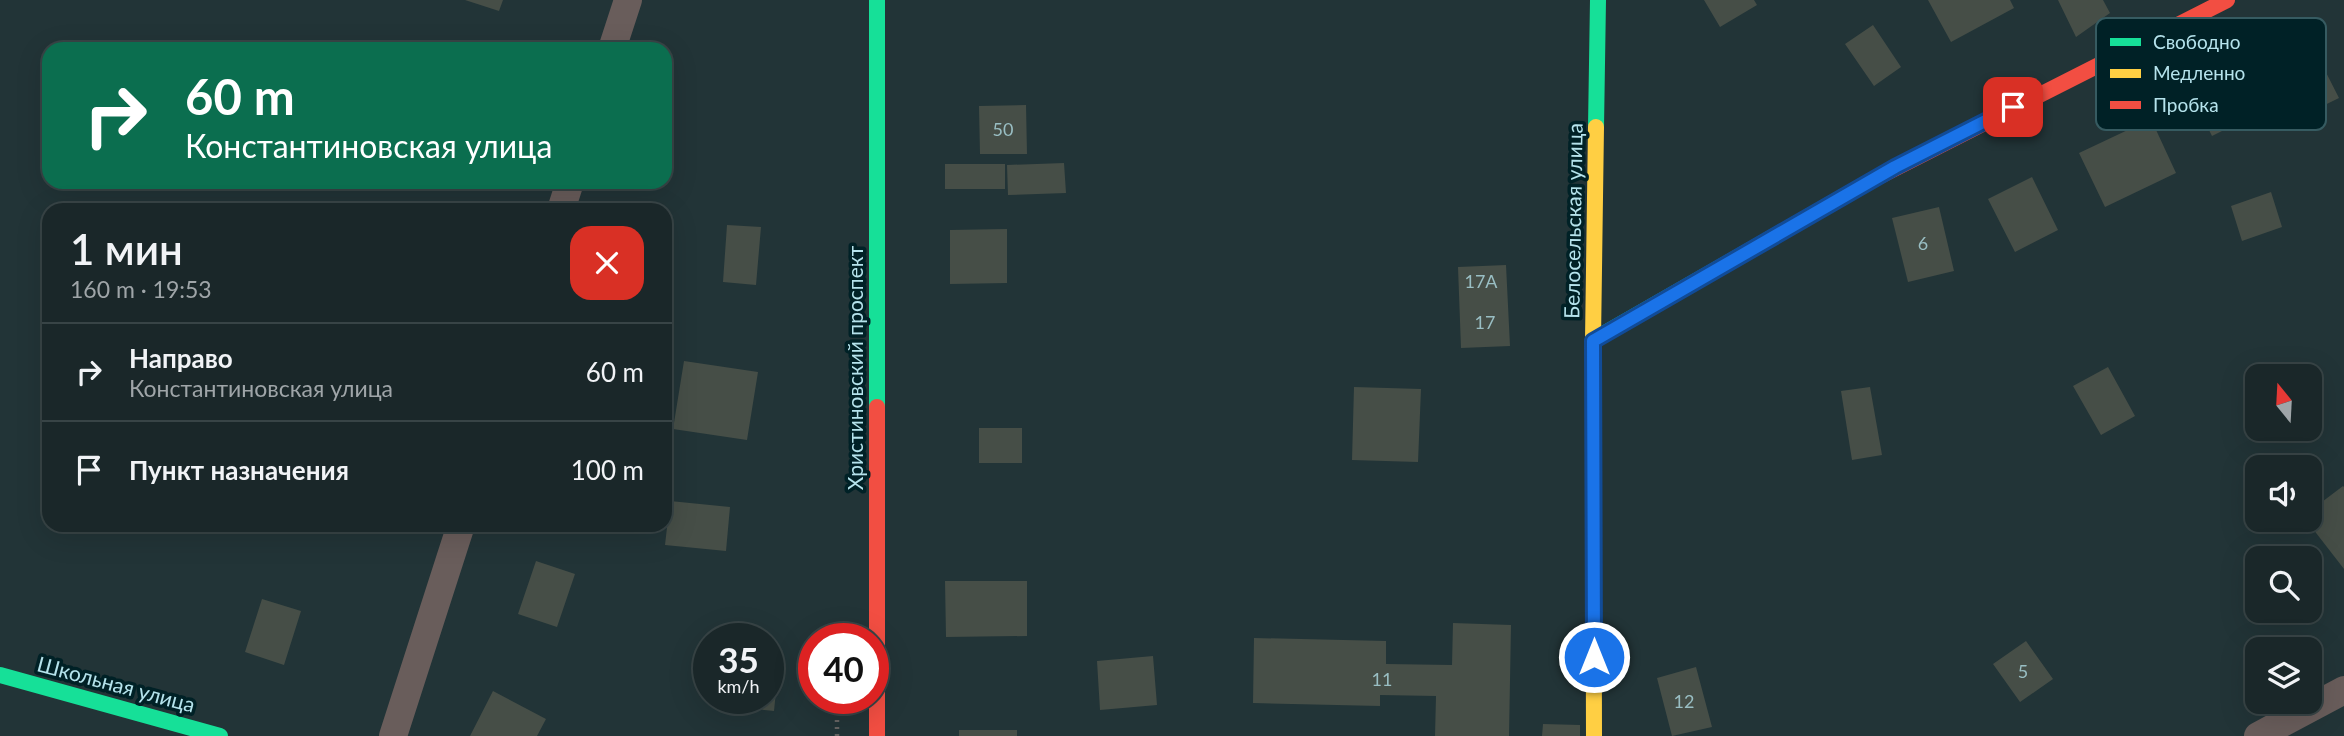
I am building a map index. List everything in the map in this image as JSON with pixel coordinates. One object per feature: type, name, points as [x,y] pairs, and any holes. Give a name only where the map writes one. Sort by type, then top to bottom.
[{"type":"street","points":[[614,42],[628,0]]},
{"type":"street","name":"Христиновский проспект","points":[[877,0],[877,736]]},
{"type":"street","name":"Белосельская улица","points":[[1594,736],[1593,341],[1598,0]]},
{"type":"street","points":[[2191,18],[2227,0]]},
{"type":"street","points":[[1593,341],[1895,167],[2096,66]]},
{"type":"street","points":[[393,736],[459,532]]},
{"type":"street","name":"Школьная улица","points":[[0,675],[220,736]]},
{"type":"street","points":[[2258,736],[2344,691]]},
{"type":"path","points":[[837,714],[837,736]]},
{"type":"building","points":[[465,0],[503,0],[499,11]]},
{"type":"building","points":[[1704,0],[1754,0],[1757,5],[1720,27]]},
{"type":"building","points":[[1928,0],[2010,0],[2014,8],[1951,42]]},
{"type":"building","points":[[2058,0],[2103,0],[2110,13],[2103,18],[2096,18],[2096,23],[2076,37]]},
{"type":"building","points":[[1873,25],[1901,67],[1874,86],[1845,44]]},
{"type":"building","points":[[2326,72],[2339,98],[2326,104]]},
{"type":"building","points":[[1026,105],[1027,154],[980,154],[979,106]]},
{"type":"building","points":[[2128,130],[2156,130],[2176,173],[2105,207],[2079,153]]},
{"type":"building","points":[[2209,130],[2224,130],[2212,136]]},
{"type":"building","points":[[1064,163],[1066,193],[1008,195],[1007,165]]},
{"type":"building","points":[[945,164],[1005,164],[1005,189],[945,189]]},
{"type":"building","points":[[2032,177],[2058,230],[2015,252],[1988,199]]},
{"type":"building","points":[[2271,192],[2282,227],[2242,241],[2231,206]]},
{"type":"building","points":[[1939,207],[1954,271],[1908,282],[1892,218]]},
{"type":"building","points":[[727,225],[761,227],[756,285],[723,282]]},
{"type":"building","points":[[1007,229],[1007,283],[950,284],[950,230]]},
{"type":"building","points":[[1506,265],[1510,346],[1461,348],[1458,267]]},
{"type":"building","points":[[684,361],[758,372],[747,440],[673,429]]},
{"type":"building","points":[[2108,367],[2135,416],[2101,435],[2073,386]]},
{"type":"building","points":[[1354,387],[1421,389],[1418,462],[1352,460]]},
{"type":"building","points":[[1870,387],[1882,455],[1852,460],[1841,391]]},
{"type":"building","points":[[979,428],[1022,428],[1022,463],[979,463]]},
{"type":"building","points":[[2344,487],[2344,569],[2315,532],[2322,532],[2322,502]]},
{"type":"building","points":[[672,501],[730,507],[726,551],[665,545],[666,532],[672,532]]},
{"type":"building","points":[[536,561],[575,574],[557,627],[518,614]]},
{"type":"building","points":[[945,581],[1027,581],[1027,636],[946,637]]},
{"type":"building","points":[[262,599],[301,611],[284,665],[245,652]]},
{"type":"building","points":[[1453,623],[1511,625],[1509,736],[1435,736],[1436,696],[1380,695],[1380,706],[1253,703],[1254,638],[1386,641],[1386,664],[1452,665]]},
{"type":"building","points":[[2026,641],[2053,679],[2020,702],[1993,664]]},
{"type":"building","points":[[1153,656],[1157,705],[1100,710],[1097,661]]},
{"type":"building","points":[[1696,667],[1712,727],[1672,736],[1657,678]]},
{"type":"building","points":[[493,691],[546,719],[537,736],[470,736]]},
{"type":"building","points":[[1543,724],[1580,725],[1580,736],[1542,736]]},
{"type":"building","points":[[959,730],[1017,730],[1017,736],[959,736]]},
{"type":"traffic: fast","points":[[877,0],[877,407]]},
{"type":"traffic: fast","points":[[1596,127],[1598,0]]},
{"type":"traffic: fast","points":[[1593,340],[1872,180]]},
{"type":"traffic: fast","points":[[0,675],[220,736]]},
{"type":"traffic: slow","points":[[1594,736],[1593,340],[1596,127]]},
{"type":"traffic: jam","points":[[2192,18],[2227,0]]},
{"type":"traffic: jam","points":[[1872,180],[2096,66]]},
{"type":"traffic: jam","points":[[877,407],[877,736]]},
{"type":"route","points":[[1594,657],[1593,341],[1895,167],[2013,107]]}]
